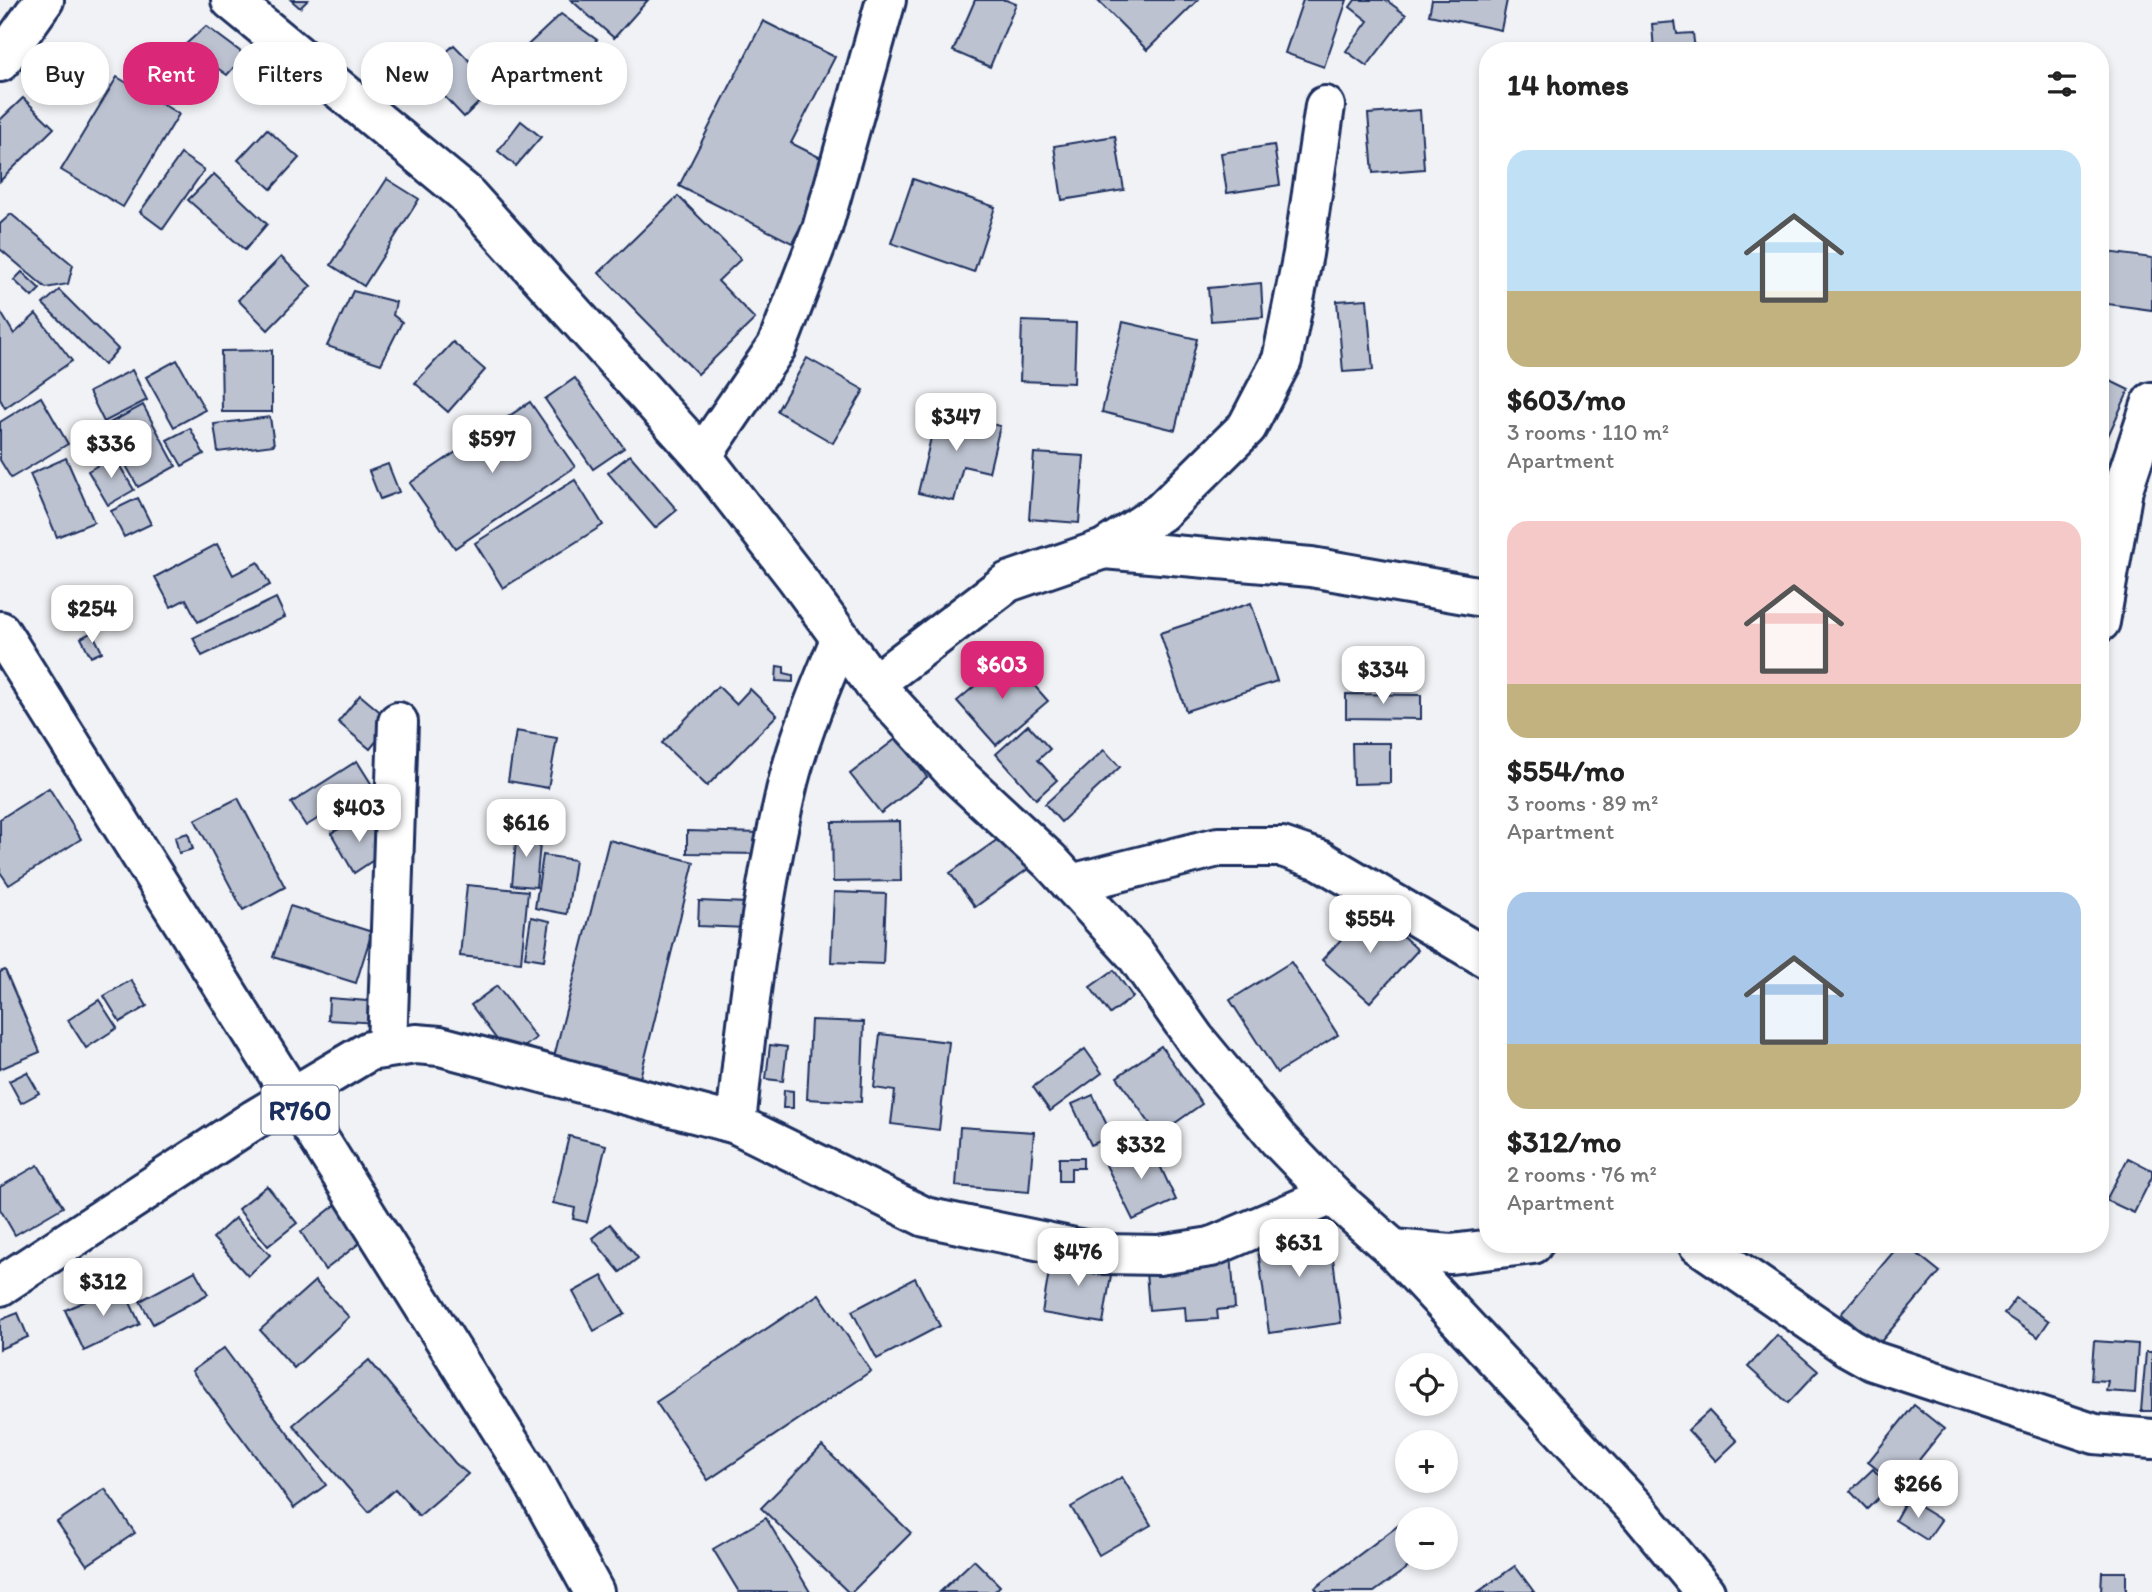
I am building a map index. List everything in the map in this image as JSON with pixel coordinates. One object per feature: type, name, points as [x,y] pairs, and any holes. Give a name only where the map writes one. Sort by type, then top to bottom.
[{"type":"street","points":[[0,62],[44,0]]},
{"type":"street","points":[[231,0],[465,193],[702,456],[796,576],[874,684],[954,772],[1071,884],[1136,955],[1195,1039],[1278,1139],[1332,1195],[1393,1249],[1638,1511],[1705,1592]]},
{"type":"street","points":[[702,456],[777,346],[822,229],[886,0]]},
{"type":"street","points":[[874,684],[1008,582],[1104,549],[1161,512],[1247,427],[1282,360],[1325,106]]},
{"type":"street","points":[[2109,570],[2123,489],[2152,402]]},
{"type":"street","points":[[1104,549],[1311,567],[1479,595]]},
{"type":"street","name":"R760","points":[[0,631],[528,1472],[594,1592]]},
{"type":"street","points":[[736,1124],[749,996],[786,790],[807,722],[840,640]]},
{"type":"street","points":[[387,1047],[398,722]]},
{"type":"street","points":[[1071,884],[1218,848],[1282,848],[1320,860],[1479,954]]},
{"type":"street","points":[[0,1286],[255,1119],[369,1051],[416,1044],[440,1046],[736,1124],[925,1217],[1104,1254],[1159,1255],[1212,1247],[1332,1195]]},
{"type":"street","points":[[1393,1249],[1451,1254],[1479,1251]]},
{"type":"street","points":[[1712,1253],[1874,1361],[2095,1434],[2152,1439]]},
{"type":"building","points":[[291,0],[308,0],[300,8]]},
{"type":"building","points":[[571,0],[648,0],[614,38]]},
{"type":"building","points":[[975,0],[1006,0],[1016,4],[990,67],[953,51]]},
{"type":"building","points":[[1097,0],[1198,0],[1147,50]]},
{"type":"building","points":[[1303,0],[1347,0],[1324,67],[1285,53]]},
{"type":"building","points":[[1355,0],[1386,0],[1406,15],[1367,66],[1346,51],[1368,21],[1350,7]]},
{"type":"building","points":[[1432,0],[1507,0],[1501,30],[1429,15]]},
{"type":"building","points":[[561,14],[597,40],[595,42],[531,42]]},
{"type":"building","points":[[763,21],[835,57],[791,143],[833,164],[792,243],[679,186]]},
{"type":"building","points":[[1675,22],[1677,34],[1693,33],[1694,42],[1653,42],[1652,24]]},
{"type":"building","points":[[206,26],[233,46],[233,68],[227,75],[219,69],[219,42],[188,42]]},
{"type":"building","points":[[453,46],[467,58],[467,105],[476,105],[464,117],[453,105]]},
{"type":"building","points":[[117,77],[123,81],[123,105],[164,105],[179,114],[123,207],[61,170],[100,105],[109,105],[109,90]]},
{"type":"building","points":[[21,100],[21,105],[30,105],[54,128],[0,181],[0,120]]},
{"type":"building","points":[[1420,110],[1424,169],[1373,173],[1368,114]]},
{"type":"building","points":[[521,121],[541,137],[516,166],[498,151]]},
{"type":"building","points":[[267,129],[299,158],[271,189],[238,160]]},
{"type":"building","points":[[1115,136],[1124,190],[1062,200],[1054,146]]},
{"type":"building","points":[[1274,145],[1280,185],[1227,193],[1221,153]]},
{"type":"building","points":[[181,154],[204,170],[163,229],[140,212]]},
{"type":"building","points":[[214,174],[267,224],[245,250],[188,200]]},
{"type":"building","points":[[387,179],[419,199],[364,286],[331,265]]},
{"type":"building","points":[[913,179],[995,207],[974,272],[891,243]]},
{"type":"building","points":[[678,196],[741,259],[718,281],[755,319],[698,374],[599,273]]},
{"type":"building","points":[[11,214],[73,265],[68,284],[46,288],[0,249],[0,224]]},
{"type":"building","points":[[2109,252],[2152,258],[2152,310],[2109,304]]},
{"type":"building","points":[[281,257],[311,286],[268,330],[238,300]]},
{"type":"building","points":[[22,272],[40,289],[32,297],[14,280]]},
{"type":"building","points":[[1261,283],[1263,317],[1211,321],[1208,288]]},
{"type":"building","points":[[59,290],[118,349],[104,365],[43,304]]},
{"type":"building","points":[[353,291],[396,302],[393,315],[402,322],[381,364],[327,346]]},
{"type":"building","points":[[1367,299],[1373,370],[1343,372],[1337,301]]},
{"type":"building","points":[[0,311],[14,334],[36,314],[72,361],[5,408],[0,399]]},
{"type":"building","points":[[1022,321],[1076,323],[1074,383],[1020,381]]},
{"type":"building","points":[[1123,322],[1197,339],[1175,430],[1102,412]]},
{"type":"building","points":[[453,342],[485,370],[448,412],[415,383]]},
{"type":"building","points":[[272,350],[272,412],[222,412],[221,351]]},
{"type":"building","points":[[807,358],[864,390],[833,443],[777,411]]},
{"type":"building","points":[[177,360],[205,410],[174,427],[146,377]]},
{"type":"building","points":[[132,370],[147,400],[104,422],[89,392]]},
{"type":"building","points":[[575,378],[624,448],[593,469],[545,399]]},
{"type":"building","points":[[2109,380],[2129,390],[2109,434]]},
{"type":"building","points":[[41,397],[68,444],[11,478],[0,460],[0,422]]},
{"type":"building","points":[[530,402],[575,467],[455,548],[410,483]]},
{"type":"building","points":[[143,405],[176,466],[138,487],[104,426]]},
{"type":"building","points":[[937,412],[1000,426],[989,472],[963,466],[954,501],[918,493]]},
{"type":"building","points":[[270,417],[274,445],[218,452],[214,424]]},
{"type":"building","points":[[190,428],[204,454],[182,466],[167,440]]},
{"type":"building","points":[[1034,453],[1084,456],[1079,523],[1029,519]]},
{"type":"building","points":[[630,455],[677,510],[655,528],[608,473]]},
{"type":"building","points":[[114,456],[134,490],[108,505],[88,471]]},
{"type":"building","points":[[66,458],[94,522],[57,537],[30,474]]},
{"type":"building","points":[[388,464],[399,492],[380,499],[369,471]]},
{"type":"building","points":[[575,480],[603,525],[503,588],[475,543]]},
{"type":"building","points":[[138,498],[151,524],[124,537],[111,511]]},
{"type":"building","points":[[217,544],[233,575],[258,562],[270,585],[198,622],[186,599],[171,607],[155,577]]},
{"type":"building","points":[[276,598],[285,617],[202,656],[193,638]]},
{"type":"building","points":[[63,599],[77,602],[75,618],[60,615]]},
{"type":"building","points":[[1251,603],[1277,681],[1186,711],[1160,633]]},
{"type":"building","points":[[92,632],[102,652],[91,657],[81,638]]},
{"type":"building","points":[[1009,657],[1048,701],[996,745],[957,701]]},
{"type":"building","points":[[777,666],[784,667],[784,673],[793,675],[793,682],[776,681]]},
{"type":"building","points":[[718,686],[736,704],[750,689],[777,715],[707,786],[662,743]]},
{"type":"building","points":[[1346,694],[1421,695],[1421,719],[1346,718]]},
{"type":"building","points":[[360,695],[392,722],[370,749],[338,722]]},
{"type":"building","points":[[1028,725],[1050,749],[1038,760],[1057,780],[1036,799],[996,754]]},
{"type":"building","points":[[516,731],[557,738],[548,788],[508,781]]},
{"type":"building","points":[[897,738],[927,777],[881,813],[850,774]]},
{"type":"building","points":[[1352,743],[1390,743],[1390,783],[1353,784]]},
{"type":"building","points":[[1104,750],[1120,767],[1061,822],[1045,804]]},
{"type":"building","points":[[357,761],[372,785],[306,826],[291,803]]},
{"type":"building","points":[[49,788],[81,839],[9,885],[0,872],[0,819]]},
{"type":"building","points":[[238,798],[285,887],[243,910],[195,820]]},
{"type":"building","points":[[365,816],[387,851],[354,873],[331,833]]},
{"type":"building","points":[[900,821],[901,881],[833,882],[832,822]]},
{"type":"building","points":[[517,830],[541,833],[536,887],[512,885]]},
{"type":"building","points":[[687,831],[761,833],[761,854],[687,853]]},
{"type":"building","points":[[188,833],[193,849],[179,853],[175,837]]},
{"type":"building","points":[[1004,835],[1028,869],[975,907],[950,873]]},
{"type":"building","points":[[609,840],[694,862],[639,1082],[553,1061]]},
{"type":"building","points":[[543,855],[575,860],[567,914],[535,908]]},
{"type":"building","points":[[467,885],[528,891],[521,962],[460,956]]},
{"type":"building","points":[[834,892],[886,894],[883,964],[831,962]]},
{"type":"building","points":[[699,901],[748,903],[747,928],[698,926]]},
{"type":"building","points":[[290,906],[372,932],[356,983],[273,957]]},
{"type":"building","points":[[1371,907],[1418,950],[1370,1002],[1322,960]]},
{"type":"building","points":[[531,917],[550,921],[544,960],[525,957]]},
{"type":"building","points":[[1291,962],[1338,1035],[1277,1073],[1230,1000]]},
{"type":"building","points":[[5,970],[40,1052],[0,1069],[0,972]]},
{"type":"building","points":[[1114,970],[1133,997],[1110,1014],[1090,987]]},
{"type":"building","points":[[131,980],[147,1006],[120,1022],[104,996]]},
{"type":"building","points":[[497,986],[536,1038],[510,1057],[471,1005]]},
{"type":"building","points":[[329,998],[380,1002],[378,1023],[328,1020]]},
{"type":"building","points":[[99,1000],[117,1028],[86,1048],[68,1020]]},
{"type":"building","points":[[811,1020],[864,1022],[861,1102],[807,1099]]},
{"type":"building","points":[[880,1034],[949,1042],[939,1130],[891,1124],[895,1091],[874,1088]]},
{"type":"building","points":[[770,1045],[787,1047],[783,1081],[766,1079]]},
{"type":"building","points":[[1161,1046],[1202,1104],[1158,1135],[1117,1077]]},
{"type":"building","points":[[1085,1049],[1102,1073],[1050,1111],[1033,1087]]},
{"type":"building","points":[[27,1072],[39,1093],[21,1103],[9,1081]]},
{"type":"building","points":[[784,1090],[793,1091],[793,1108],[783,1108]]},
{"type":"building","points":[[1093,1095],[1112,1136],[1091,1145],[1072,1104]]},
{"type":"building","points":[[960,1127],[1034,1132],[1029,1192],[956,1186]]},
{"type":"building","points":[[569,1136],[606,1145],[587,1222],[573,1219],[575,1208],[553,1203]]},
{"type":"building","points":[[1149,1142],[1176,1200],[1133,1220],[1105,1163]]},
{"type":"building","points":[[1059,1158],[1083,1158],[1083,1168],[1071,1168],[1071,1181],[1059,1181]]},
{"type":"building","points":[[2128,1158],[2152,1170],[2152,1177],[2134,1213],[2109,1201],[2109,1194]]},
{"type":"building","points":[[38,1165],[63,1207],[15,1235],[0,1209],[0,1187]]},
{"type":"building","points":[[267,1186],[297,1223],[268,1246],[238,1209]]},
{"type":"building","points":[[338,1203],[366,1238],[325,1270],[301,1232]]},
{"type":"building","points":[[235,1218],[270,1255],[248,1276],[213,1238]]},
{"type":"building","points":[[610,1224],[638,1258],[620,1272],[592,1238]]},
{"type":"building","points":[[1329,1226],[1341,1323],[1269,1333],[1256,1235]]},
{"type":"building","points":[[1231,1253],[1235,1308],[1217,1310],[1218,1319],[1186,1321],[1185,1307],[1149,1310],[1145,1259]]},
{"type":"building","points":[[1892,1253],[1916,1253],[1940,1272],[1878,1345],[1841,1314]]},
{"type":"building","points":[[1052,1254],[1113,1263],[1103,1323],[1042,1313]]},
{"type":"building","points":[[195,1271],[208,1294],[153,1324],[140,1301]]},
{"type":"building","points":[[602,1276],[625,1314],[594,1331],[573,1292]]},
{"type":"building","points":[[915,1278],[940,1326],[877,1359],[852,1311]]},
{"type":"building","points":[[315,1281],[349,1317],[294,1368],[260,1330]]},
{"type":"building","points":[[122,1285],[140,1324],[84,1351],[65,1310]]},
{"type":"building","points":[[819,1294],[871,1371],[708,1480],[656,1402]]},
{"type":"building","points":[[2016,1298],[2049,1321],[2038,1337],[2004,1314]]},
{"type":"building","points":[[18,1313],[28,1337],[0,1349],[0,1320]]},
{"type":"building","points":[[1777,1335],[1818,1371],[1788,1403],[1748,1367]]},
{"type":"building","points":[[2094,1341],[2138,1344],[2135,1393],[2106,1391],[2108,1381],[2091,1380]]},
{"type":"building","points":[[224,1348],[326,1485],[294,1508],[192,1371]]},
{"type":"building","points":[[2146,1352],[2152,1352],[2152,1411],[2141,1411]]},
{"type":"building","points":[[369,1360],[455,1463],[468,1474],[419,1516],[395,1489],[369,1512],[293,1425]]},
{"type":"building","points":[[1914,1405],[1944,1429],[1898,1486],[1868,1462]]},
{"type":"building","points":[[1709,1411],[1737,1441],[1716,1461],[1688,1430]]},
{"type":"building","points":[[822,1446],[911,1533],[852,1592],[848,1592],[761,1508]]},
{"type":"building","points":[[1873,1469],[1890,1487],[1867,1509],[1850,1491]]},
{"type":"building","points":[[1122,1477],[1151,1525],[1099,1555],[1071,1507]]},
{"type":"building","points":[[105,1489],[135,1533],[87,1565],[57,1522]]},
{"type":"building","points":[[1907,1499],[1941,1520],[1927,1540],[1895,1520]]},
{"type":"building","points":[[766,1518],[810,1592],[739,1592],[713,1549]]},
{"type":"building","points":[[1395,1528],[1395,1570],[1404,1570],[1374,1592],[1318,1592],[1315,1588]]},
{"type":"building","points":[[974,1560],[1000,1586],[994,1592],[940,1592]]},
{"type":"building","points":[[1515,1566],[1534,1592],[1478,1592]]},
{"type":"building","points":[[2102,1572],[2126,1572],[2126,1592],[2101,1592]]}]
